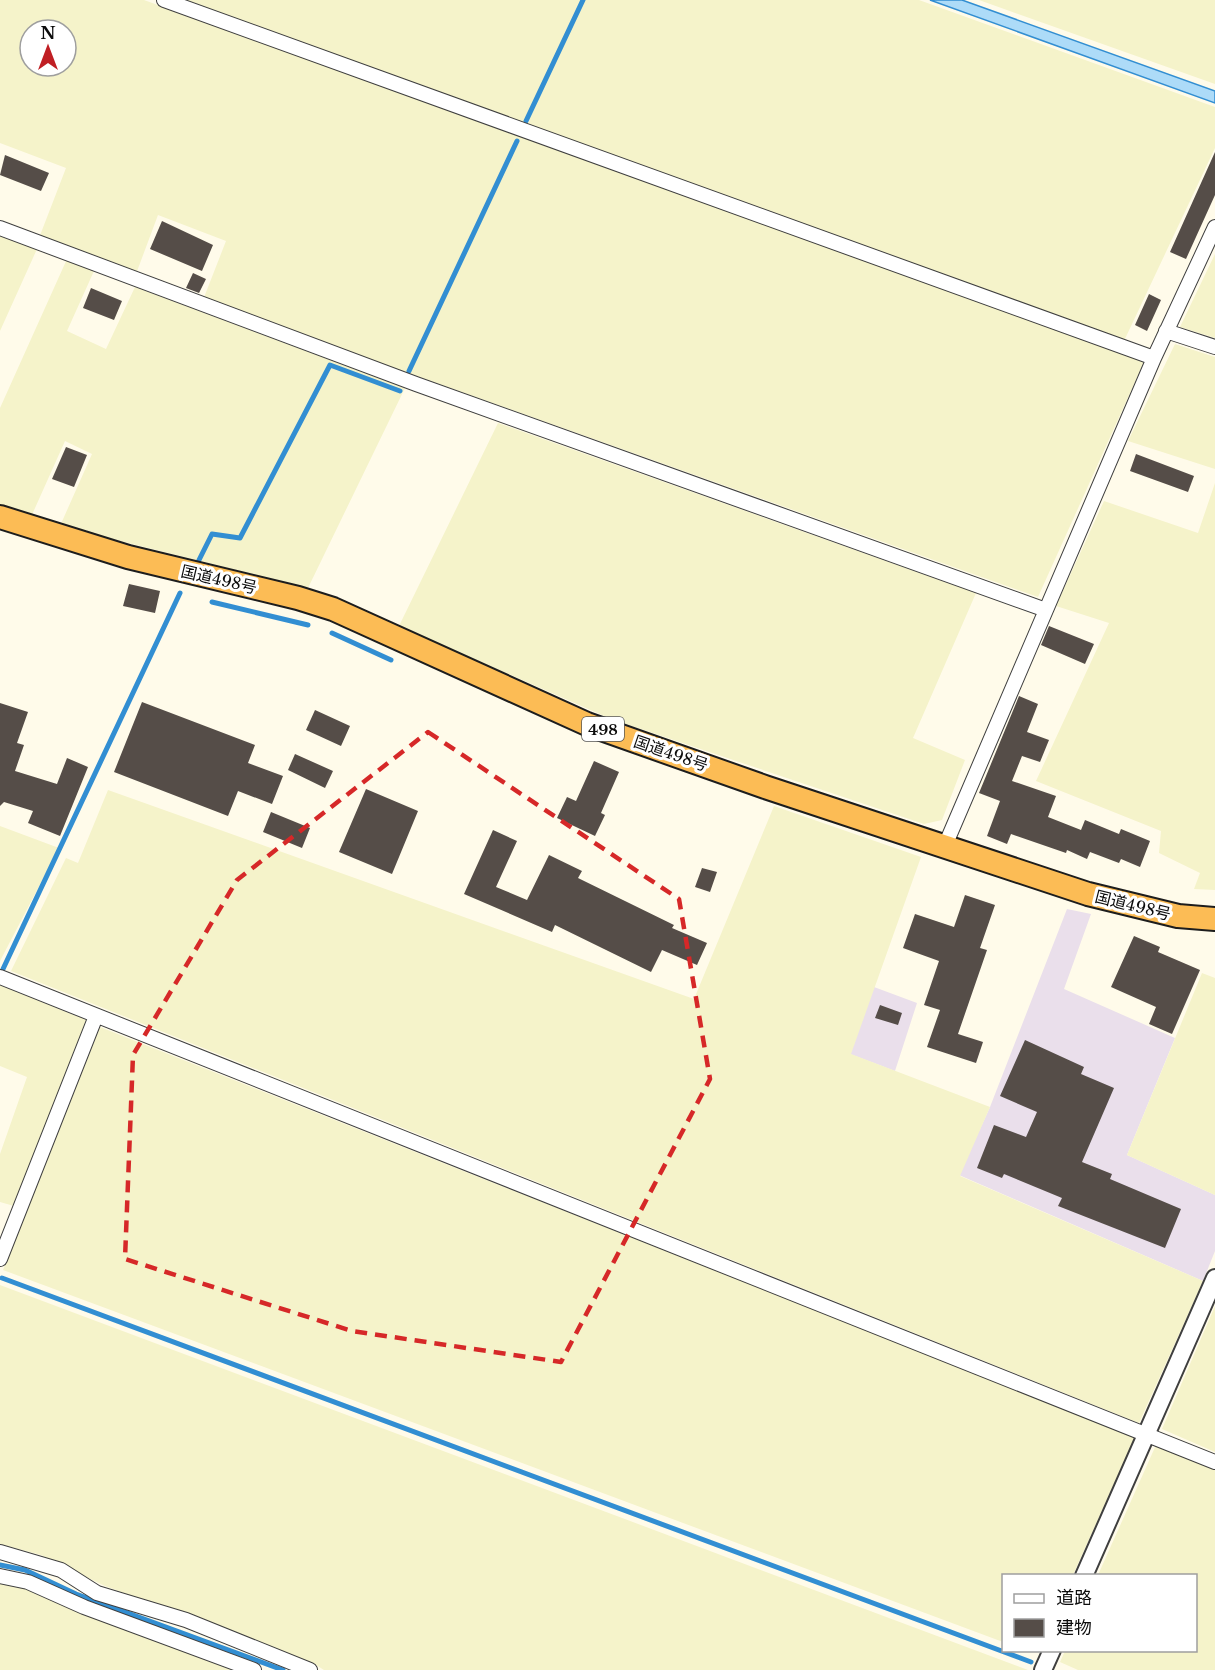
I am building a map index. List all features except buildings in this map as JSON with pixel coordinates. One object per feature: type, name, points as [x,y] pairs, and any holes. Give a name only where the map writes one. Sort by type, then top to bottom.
[{"type":"highway","name":"国道498号","points":[[0,517],[128,557],[298,598],[333,609],[587,723],[944,848],[1088,894],[1178,916],[1215,919]]},
{"type":"street","points":[[164,0],[1154,358]]},
{"type":"street","points":[[944,848],[1154,358],[1215,227]]},
{"type":"street","points":[[0,228],[416,384],[1046,610]]},
{"type":"street","points":[[1166,331],[1215,347]]},
{"type":"street","points":[[0,977],[1146,1432],[1215,1462]]},
{"type":"street","points":[[0,1258],[96,1016]]},
{"type":"street","points":[[1084,1574],[1215,1278]]},
{"type":"street","points":[[0,1552],[61,1570],[97,1593],[186,1620],[310,1670]]},
{"type":"street","points":[[0,1576],[28,1582],[84,1607],[254,1670]]},
{"type":"street","points":[[1043,1670],[1051,1652]]},
{"type":"highlighted area","points":[[428,732],[679,899],[710,1079],[561,1362],[352,1331],[125,1259],[133,1055],[237,880]]},
{"type":"shaded area","points":[[0,0],[144,0],[1144,362],[1038,597],[203,300],[226,241],[158,215],[136,274],[39,238],[66,168],[0,143]]},
{"type":"shaded area","points":[[186,0],[919,0],[1215,107],[1215,148],[1124,341]]},
{"type":"shaded area","points":[[979,0],[1215,0],[1215,84]]},
{"type":"shaded area","points":[[0,235],[37,249],[0,331]]},
{"type":"shaded area","points":[[1215,254],[1215,338],[1180,327]]},
{"type":"shaded area","points":[[67,259],[94,271],[67,331],[106,349],[135,287],[405,388],[308,588],[60,526],[92,454],[65,441],[31,517],[0,508],[0,408]]},
{"type":"shaded area","points":[[1175,344],[1215,357],[1215,469],[1128,441]]},
{"type":"shaded area","points":[[498,423],[976,593],[913,738],[965,760],[942,820],[924,824],[611,719],[399,626]]},
{"type":"shaded area","points":[[1215,483],[1215,890],[1194,889],[1200,873],[1159,853],[1161,831],[1036,781],[1109,623],[1056,606],[1104,501],[1198,533]]},
{"type":"shaded area","points":[[108,790],[694,999],[774,806],[921,857],[851,1054],[990,1107],[960,1176],[1203,1281],[1139,1423],[11,971],[66,858],[78,863]]},
{"type":"shaded area","points":[[0,826],[59,848],[0,961]]},
{"type":"shaded area","points":[[1067,909],[1091,914],[1064,989],[1175,1038],[1127,1155],[1215,1195],[1215,1251],[1203,1281],[959,1175],[990,1107]]},
{"type":"shaded area","points":[[1202,973],[1215,978],[1215,1195],[1127,1155]]},
{"type":"shaded area","points":[[0,985],[86,1020],[14,1206],[0,1202],[0,1154],[27,1077],[0,1066]]},
{"type":"shaded area","points":[[874,987],[917,1003],[895,1071],[850,1054]]},
{"type":"shaded area","points":[[100,1027],[1135,1437],[1073,1574],[1002,1574],[1002,1642],[3,1270]]},
{"type":"shaded area","points":[[0,1285],[1028,1670],[324,1670],[313,1663],[105,1586],[41,1555],[0,1544]]},
{"type":"shaded area","points":[[1215,1306],[1215,1452],[1162,1429]]},
{"type":"shaded area","points":[[1156,1445],[1215,1470],[1215,1670],[1078,1670],[1060,1662],[1065,1652],[1197,1652],[1197,1574],[1098,1574]]},
{"type":"shaded area","points":[[0,1581],[24,1587],[233,1670],[0,1670]]},
{"type":"water","points":[[930,0],[962,0],[1215,91],[1215,103]]},
{"type":"waterway","points":[[526,121],[583,0]]},
{"type":"waterway","points":[[409,371],[517,141]]},
{"type":"waterway","points":[[199,560],[212,534],[240,538],[330,365],[400,391]]},
{"type":"waterway","points":[[3,969],[180,593]]},
{"type":"waterway","points":[[212,602],[308,625]]},
{"type":"waterway","points":[[332,633],[391,660]]},
{"type":"waterway","points":[[2,1278],[1002,1651]]},
{"type":"waterway","points":[[0,1565],[25,1570],[76,1594],[283,1670]]},
{"type":"waterway","points":[[1004,1652],[1031,1662]]}]
